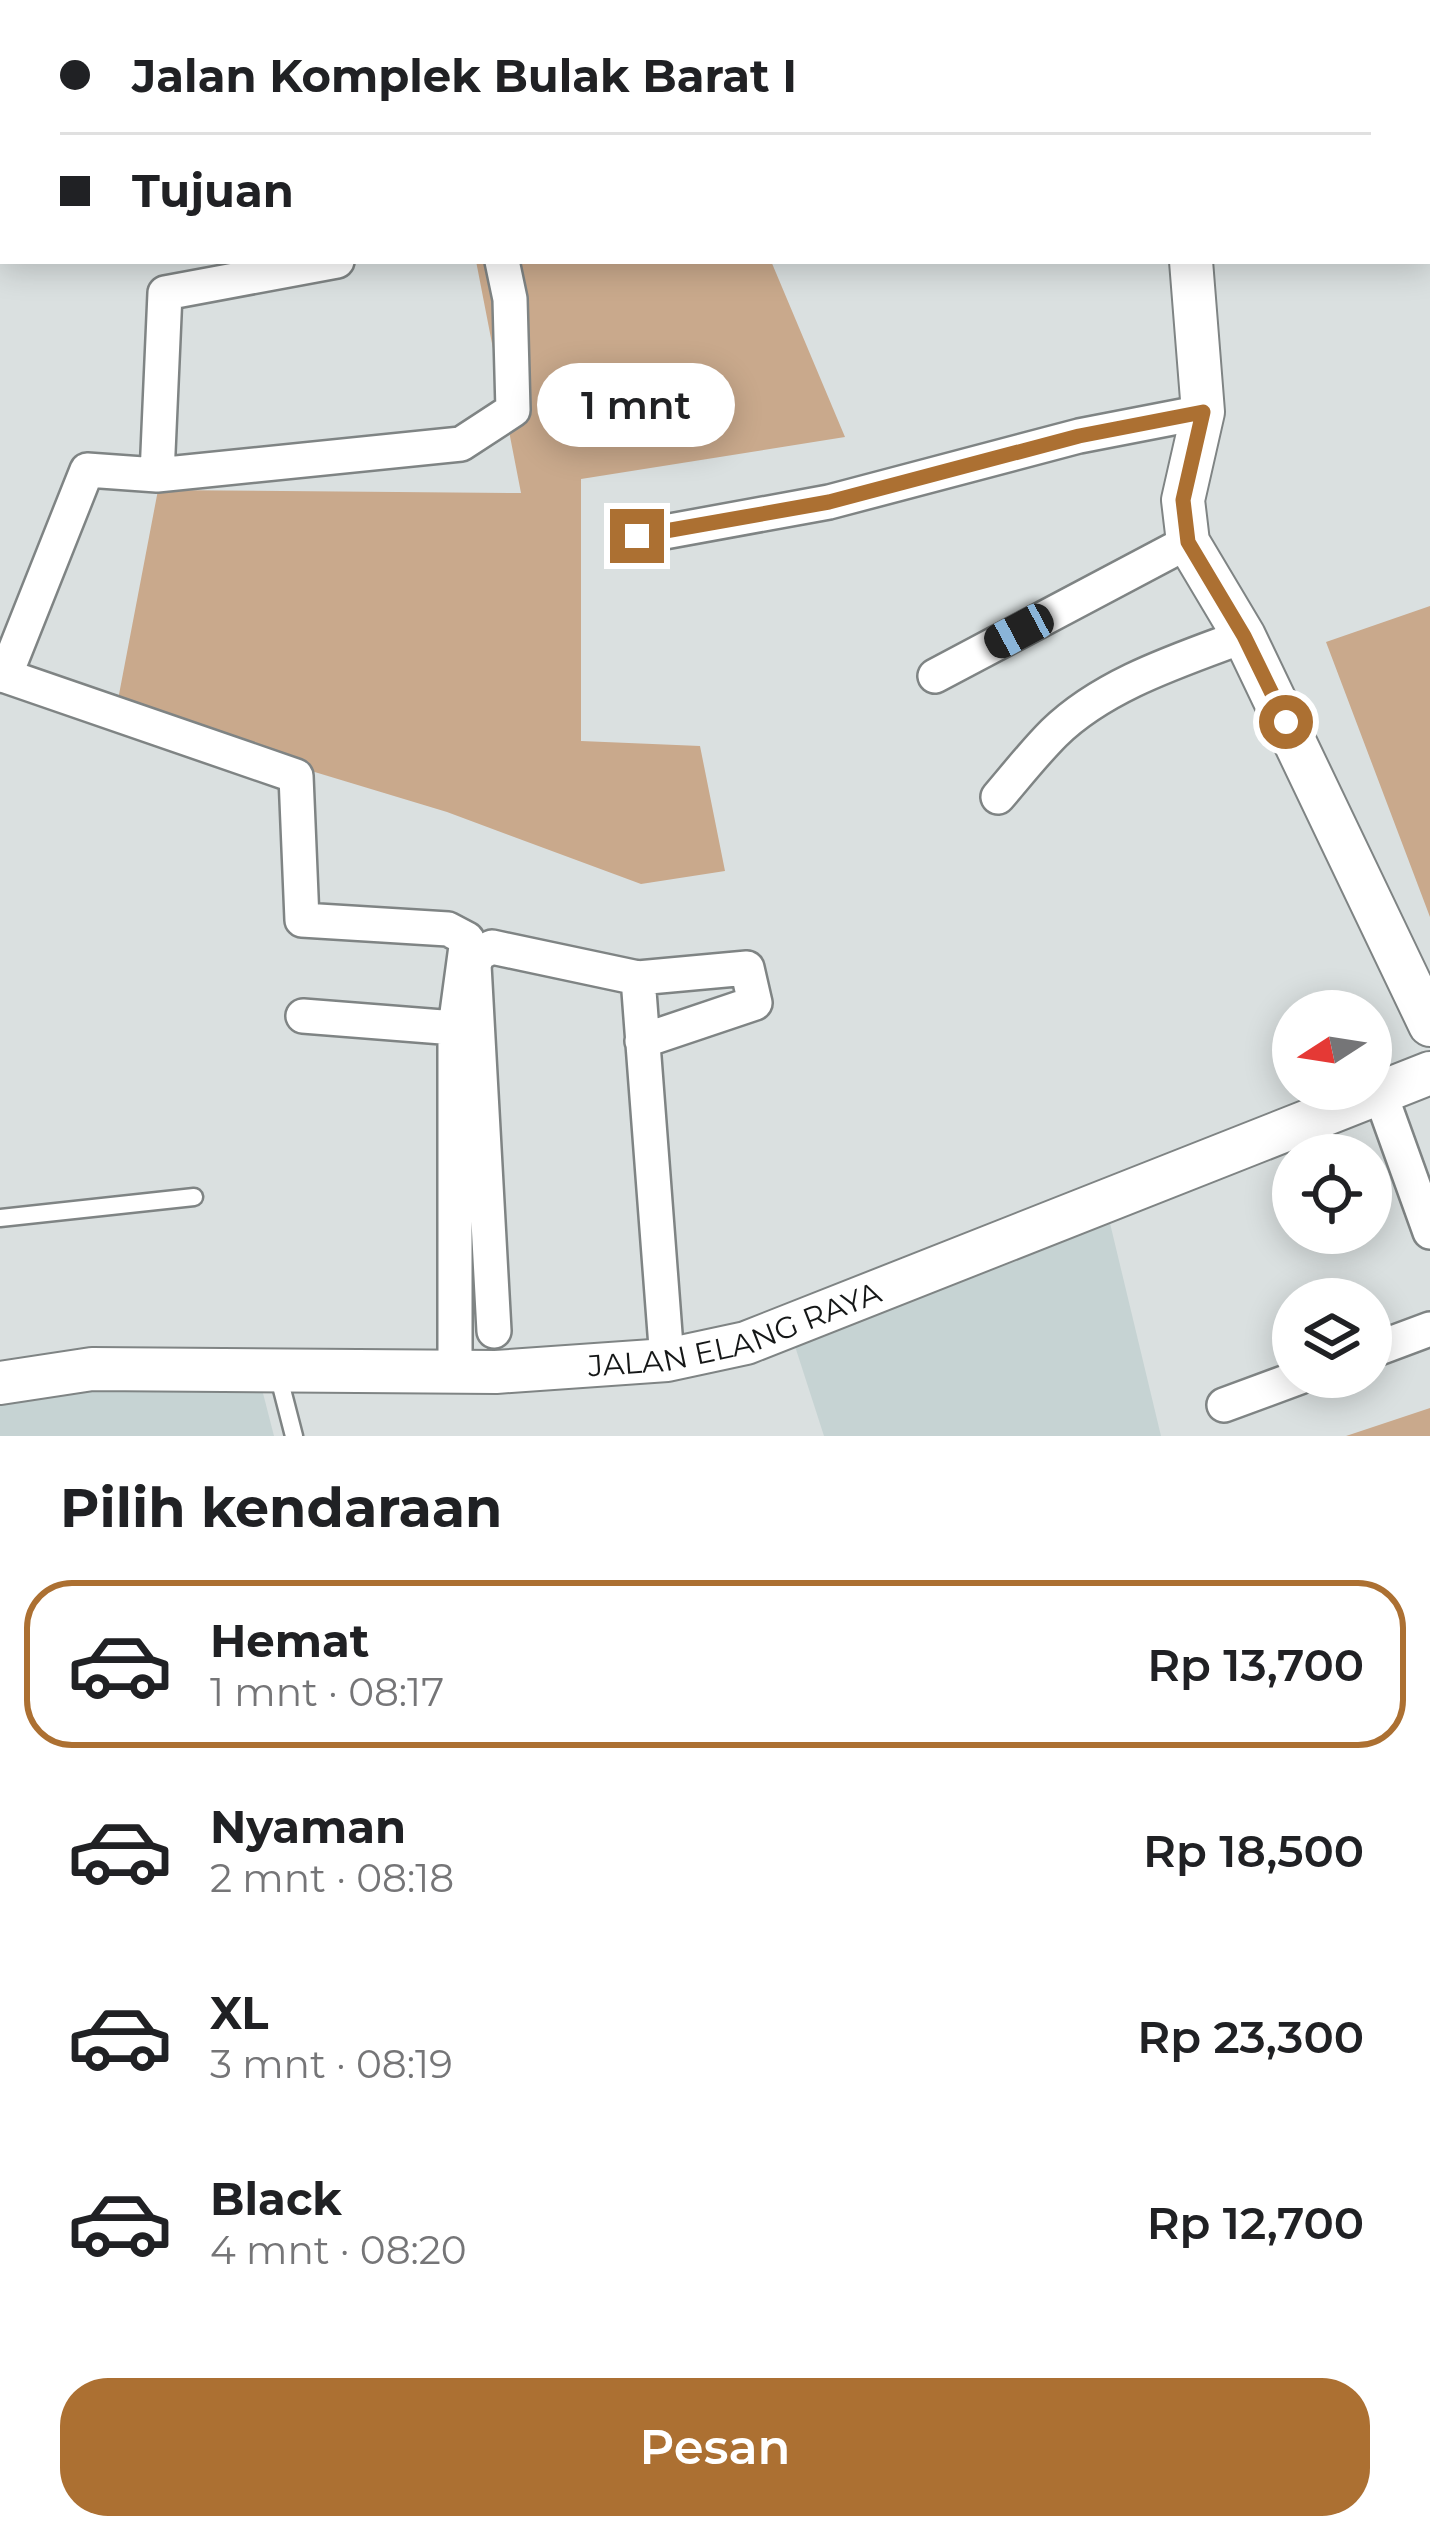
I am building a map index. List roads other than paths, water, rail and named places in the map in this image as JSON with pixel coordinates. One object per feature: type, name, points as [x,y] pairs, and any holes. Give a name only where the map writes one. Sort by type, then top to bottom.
[{"type":"street","points":[[157,475],[165,293],[245,269],[299,264]]},
{"type":"street","points":[[455,1372],[454,1028],[467,939],[448,928],[302,920],[296,776],[3,675],[87,470],[157,475],[461,444],[515,407],[502,264]]},
{"type":"street","points":[[1191,264],[1203,412],[1183,500],[1188,542],[1244,636],[1430,1025]]},
{"type":"street","points":[[637,536],[829,502],[1079,436],[1203,412]]},
{"type":"street","points":[[934,676],[1188,542]]},
{"type":"street","points":[[998,796],[1056,731],[1104,698],[1167,665],[1244,636]]},
{"type":"street","points":[[494,1331],[474,965],[478,954],[492,947],[638,978],[747,968],[754,1003],[642,1041]]},
{"type":"street","points":[[638,978],[667,1360]]},
{"type":"street","points":[[303,1016],[454,1028]]},
{"type":"street","name":"JALAN ELANG RAYA","points":[[1392,1088],[1430,1073]]},
{"type":"street","name":"JALAN ELANG RAYA","points":[[0,1383],[92,1369],[455,1372],[667,1360],[746,1343],[1337,1110]]},
{"type":"street","points":[[1386,1110],[1430,1232]]},
{"type":"street","points":[[1392,1343],[1430,1329]]},
{"type":"street","points":[[1224,1405],[1272,1387]]},
{"type":"lane","points":[[0,1218],[194,1197]]},
{"type":"lane","points":[[278,1373],[295,1436]]}]
